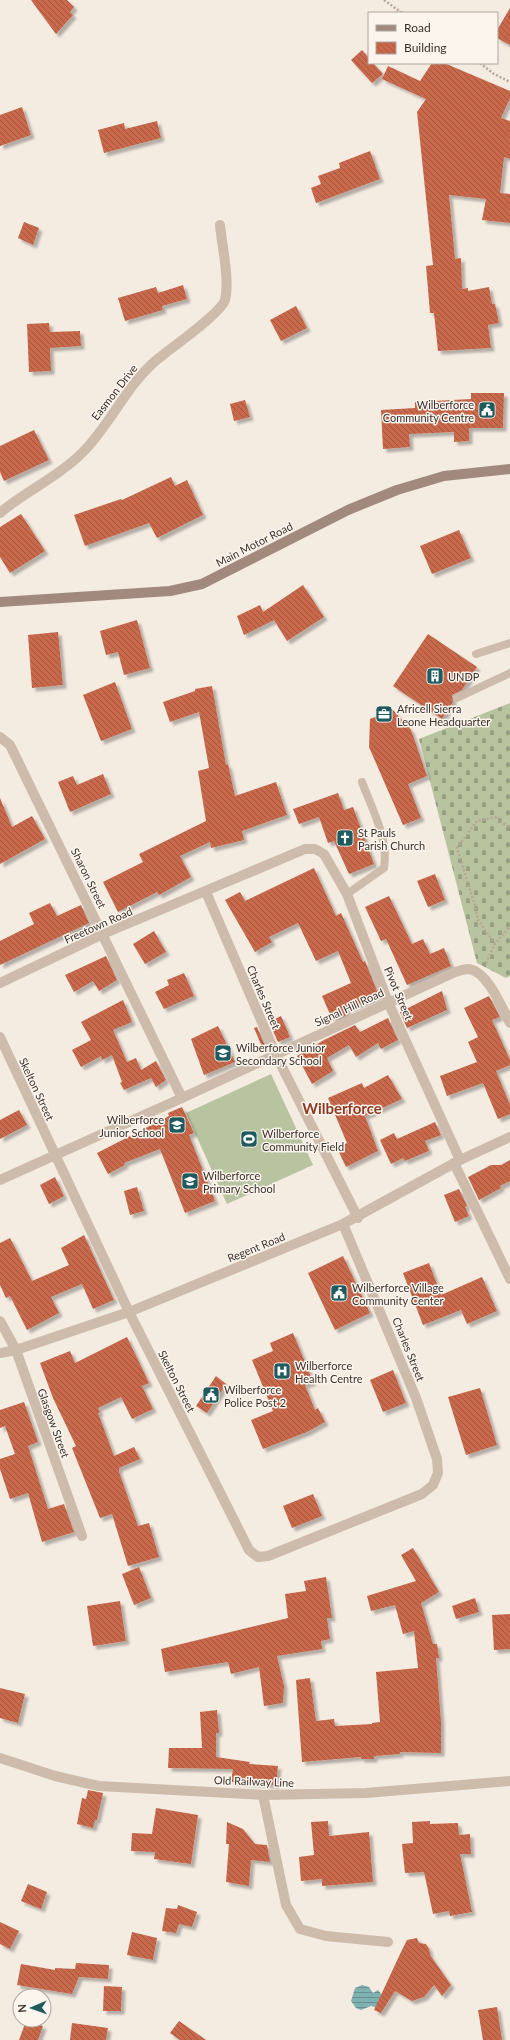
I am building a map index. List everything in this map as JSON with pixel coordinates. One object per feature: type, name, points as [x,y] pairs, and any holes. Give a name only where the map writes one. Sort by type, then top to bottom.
[{"type":"main road","name":"Main Motor Road","points":[[0,602],[170,591],[202,584],[348,510],[396,490],[444,476],[510,469]]},
{"type":"street","name":"Easmon Drive","points":[[0,513],[12,502],[58,474],[82,454],[135,382],[152,364],[214,313],[225,301],[226,283],[220,225]]},
{"type":"street","name":"Sharon Street","points":[[0,737],[10,746],[182,1098]]},
{"type":"street","name":"Freetown Road","points":[[0,983],[103,934],[206,892],[305,849]]},
{"type":"street","name":"Pivot Street","points":[[305,849],[315,849],[324,854],[347,894],[388,1002],[457,1162],[510,1279]]},
{"type":"street","name":"Charles Street","points":[[206,892],[276,1054],[358,1218]]},
{"type":"street","name":"Signal Hill Road","points":[[0,1180],[455,972],[468,969],[481,975]]},
{"type":"street","points":[[481,975],[493,991],[510,1023]]},
{"type":"street","name":"Skelton Street","points":[[0,1037],[129,1312],[249,1550],[258,1557],[268,1556],[422,1494],[433,1485]]},
{"type":"street","name":"Regent Road","points":[[0,1353],[16,1350],[129,1312],[358,1218],[457,1162],[510,1137]]},
{"type":"street","name":"Charles Street","points":[[343,1224],[418,1404],[437,1459],[438,1473],[433,1485]]},
{"type":"street","name":"Glasgow Street","points":[[0,1321],[16,1350],[82,1536]]},
{"type":"street","name":"Old Railway Line","points":[[0,1758],[55,1776],[99,1786],[263,1795],[366,1793],[510,1782]]},
{"type":"street","points":[[263,1795],[286,1905],[300,1929],[326,1936],[388,1942]]},
{"type":"lane","points":[[476,654],[510,642]]},
{"type":"lane","points":[[457,698],[510,674]]},
{"type":"lane","points":[[347,894],[384,868],[386,859],[384,840],[362,782]]},
{"type":"path","points":[[384,0],[401,12]]},
{"type":"path","points":[[481,64],[494,74],[510,82]]},
{"type":"path","points":[[495,944],[478,920],[457,848],[477,821],[498,817],[501,822],[510,828]]},
{"type":"path","points":[[481,975],[495,944],[510,926]]},
{"type":"green space","points":[[510,703],[510,976],[506,978],[477,963],[419,739]]},
{"type":"green space","name":"Wilberforce Community Field","points":[[271,1074],[313,1165],[227,1204],[186,1113]]},
{"type":"water","points":[[362,1985],[369,1987],[373,1993],[378,1990],[382,1995],[378,2008],[371,2006],[361,2010],[356,2008],[351,2001],[355,1988]]},
{"type":"building","points":[[31,0],[67,0],[74,7],[70,12],[73,15],[56,34]]},
{"type":"building","points":[[510,8],[510,45],[498,39],[498,28]]},
{"type":"building","points":[[362,50],[368,57],[368,64],[374,64],[383,74],[372,83],[351,60]]},
{"type":"building","points":[[431,64],[446,64],[510,91],[510,98],[501,118],[510,121],[510,159],[504,157],[500,193],[510,194],[510,223],[482,220],[486,199],[449,195],[455,259],[461,258],[462,289],[468,288],[468,291],[489,287],[492,304],[495,304],[499,323],[488,325],[491,348],[438,351],[434,313],[430,313],[426,266],[433,265],[417,112],[426,99],[382,79],[388,66],[420,81]]},
{"type":"building","points":[[22,107],[31,135],[0,146],[0,115]]},
{"type":"building","points":[[157,121],[161,138],[104,153],[98,130],[124,123],[125,129]]},
{"type":"building","points":[[370,151],[380,179],[316,203],[311,188],[321,184],[318,176],[340,168],[339,163]]},
{"type":"building","points":[[24,222],[39,228],[33,245],[18,238]]},
{"type":"building","points":[[183,285],[187,299],[162,306],[163,310],[125,321],[118,298],[156,287],[158,293]]},
{"type":"building","points":[[296,306],[307,328],[281,341],[270,320]]},
{"type":"building","points":[[49,323],[50,332],[80,331],[81,346],[50,348],[51,371],[29,372],[27,324]]},
{"type":"building","points":[[471,393],[504,393],[503,428],[469,428],[469,441],[454,442],[454,432],[409,434],[410,447],[383,449],[381,410],[415,408],[415,402],[471,399]]},
{"type":"building","points":[[245,400],[250,417],[234,421],[230,404]]},
{"type":"building","points":[[34,430],[49,460],[4,481],[0,472],[0,446]]},
{"type":"building","points":[[171,477],[175,486],[187,480],[203,515],[157,538],[149,523],[85,546],[74,515],[121,499],[122,500]]},
{"type":"building","points":[[21,514],[45,551],[10,573],[0,557],[0,527]]},
{"type":"building","points":[[459,530],[471,558],[432,574],[420,546]]},
{"type":"building","points":[[303,585],[324,617],[287,641],[274,620],[244,635],[237,616],[260,605],[263,612]]},
{"type":"building","points":[[137,620],[150,668],[124,675],[118,652],[106,655],[100,631]]},
{"type":"building","points":[[58,632],[63,685],[32,688],[28,635]]},
{"type":"building","name":"UNDP","points":[[428,634],[477,667],[462,690],[452,695],[453,702],[442,719],[393,686]]},
{"type":"building","points":[[115,682],[132,729],[101,741],[83,695]]},
{"type":"building","points":[[212,686],[226,765],[228,764],[235,796],[276,782],[287,815],[242,831],[244,840],[211,848],[210,842],[180,856],[191,877],[159,895],[157,892],[118,912],[103,882],[143,862],[139,854],[206,821],[198,771],[209,768],[199,712],[170,722],[163,702],[195,691],[195,689]]},
{"type":"building","points":[[393,710],[411,730],[427,776],[408,784],[421,818],[403,825],[369,747],[370,719]]},
{"type":"building","points":[[103,774],[111,794],[70,812],[58,782],[73,776],[77,785]]},
{"type":"building","name":"St Pauls Parish Church","points":[[338,793],[344,810],[353,807],[374,864],[349,874],[334,841],[328,843],[319,817],[299,824],[293,809]]},
{"type":"building","points":[[0,798],[12,827],[32,816],[45,839],[0,864]]},
{"type":"building","points":[[314,868],[336,916],[341,913],[363,962],[365,961],[379,996],[346,1010],[349,1014],[333,1021],[322,996],[351,983],[338,951],[316,961],[298,923],[269,937],[272,942],[255,952],[225,900],[240,892],[245,901]]},
{"type":"building","points":[[435,874],[445,900],[428,907],[417,881]]},
{"type":"building","points":[[389,896],[412,944],[423,939],[430,954],[444,948],[451,966],[407,985],[386,939],[381,941],[365,907]]},
{"type":"building","points":[[50,903],[57,916],[81,905],[89,923],[0,965],[0,941],[34,924],[29,913]]},
{"type":"building","points":[[154,931],[166,952],[145,964],[133,944]]},
{"type":"building","points":[[106,956],[117,980],[99,991],[93,981],[74,992],[65,975]]},
{"type":"building","points":[[184,973],[194,996],[164,1009],[155,992],[169,985],[167,980]]},
{"type":"building","points":[[442,991],[447,1010],[407,1028],[400,1012]]},
{"type":"building","points":[[489,996],[500,1017],[492,1020],[510,1060],[510,1065],[496,1071],[510,1105],[510,1114],[498,1119],[483,1083],[447,1096],[440,1076],[477,1062],[468,1042],[478,1037],[464,1008]]},
{"type":"building","points":[[123,1000],[132,1022],[113,1030],[127,1062],[136,1058],[141,1070],[156,1061],[166,1080],[156,1087],[151,1078],[124,1090],[120,1083],[122,1082],[112,1055],[102,1060],[101,1056],[81,1067],[72,1050],[91,1040],[81,1022]]},
{"type":"building","points":[[281,1016],[290,1037],[278,1042],[269,1022]]},
{"type":"building","points":[[388,1018],[398,1040],[381,1049],[378,1043],[356,1057],[349,1045],[327,1058],[333,1071],[312,1084],[297,1056],[324,1040],[355,1025],[360,1032]]},
{"type":"building","name":"Wilberforce Junior Secondary School","points":[[218,1026],[235,1062],[204,1075],[191,1039]]},
{"type":"building","points":[[257,1027],[266,1048],[263,1049],[254,1028]]},
{"type":"building","points":[[388,1075],[402,1099],[365,1116],[378,1151],[346,1167],[337,1148],[347,1143],[328,1098],[362,1083],[364,1088]]},
{"type":"building","points":[[182,1107],[194,1133],[189,1135],[215,1201],[185,1213],[160,1149],[124,1163],[125,1165],[108,1174],[97,1153],[169,1116],[168,1113]]},
{"type":"building","points":[[19,1110],[27,1125],[0,1139],[0,1120]]},
{"type":"building","points":[[435,1122],[441,1135],[425,1141],[429,1151],[405,1161],[403,1158],[391,1164],[380,1140],[394,1133],[397,1139]]},
{"type":"building","points":[[510,1160],[510,1181],[500,1186],[501,1188],[479,1200],[468,1177],[491,1165],[501,1165]]},
{"type":"building","points":[[55,1177],[64,1196],[49,1204],[40,1185]]},
{"type":"building","points":[[137,1187],[144,1211],[130,1215],[124,1191]]},
{"type":"building","points":[[459,1189],[467,1206],[465,1207],[469,1216],[455,1222],[444,1195]]},
{"type":"building","points":[[84,1235],[114,1300],[93,1309],[82,1284],[51,1297],[59,1313],[27,1330],[10,1296],[6,1298],[0,1285],[0,1243],[10,1238],[32,1281],[69,1265],[61,1248]]},
{"type":"building","name":"Wilberforce Village Community Center","points":[[343,1256],[370,1313],[335,1330],[308,1273]]},
{"type":"building","points":[[429,1263],[441,1295],[482,1277],[497,1311],[467,1324],[461,1310],[423,1325],[403,1273]]},
{"type":"building","points":[[293,1333],[313,1382],[305,1385],[315,1410],[318,1408],[325,1422],[307,1432],[263,1449],[251,1420],[273,1411],[252,1360],[273,1351],[270,1343]]},
{"type":"building","points":[[127,1337],[149,1383],[142,1386],[153,1409],[132,1419],[121,1397],[98,1408],[100,1412],[98,1413],[114,1456],[134,1447],[140,1459],[119,1468],[119,1472],[138,1526],[149,1523],[159,1557],[128,1566],[112,1514],[100,1518],[72,1448],[76,1446],[53,1398],[40,1363],[70,1351],[75,1363]]},
{"type":"building","points":[[393,1370],[406,1403],[383,1412],[370,1380]]},
{"type":"building","name":"Wilberforce Police Post 2","points":[[216,1376],[226,1384],[207,1413],[196,1406]]},
{"type":"building","points":[[480,1388],[497,1445],[466,1455],[448,1397]]},
{"type":"building","points":[[24,1402],[38,1442],[28,1446],[48,1509],[64,1504],[74,1532],[42,1542],[28,1493],[10,1499],[0,1469],[0,1459],[15,1454],[5,1426],[0,1428],[0,1410]]},
{"type":"building","points":[[313,1494],[322,1516],[292,1528],[283,1506]]},
{"type":"building","points":[[413,1548],[439,1592],[421,1603],[433,1644],[437,1644],[439,1658],[436,1658],[441,1722],[441,1753],[400,1752],[400,1754],[374,1756],[374,1759],[361,1759],[361,1757],[302,1762],[296,1680],[310,1678],[316,1721],[334,1719],[335,1726],[372,1724],[380,1722],[376,1672],[418,1668],[414,1631],[403,1634],[395,1605],[371,1611],[367,1596],[416,1581],[401,1555]]},
{"type":"building","points":[[139,1567],[151,1598],[134,1605],[122,1574]]},
{"type":"building","points":[[326,1577],[332,1618],[327,1618],[330,1639],[321,1641],[322,1649],[277,1656],[284,1686],[283,1703],[264,1706],[259,1667],[231,1674],[228,1662],[165,1672],[161,1649],[288,1618],[285,1594],[306,1591],[304,1581]]},
{"type":"building","points":[[475,1598],[479,1612],[456,1619],[452,1606]]},
{"type":"building","points":[[120,1601],[126,1641],[93,1646],[87,1606]]},
{"type":"building","points":[[510,1614],[510,1649],[494,1650],[492,1615]]},
{"type":"building","points":[[0,1688],[25,1694],[18,1723],[0,1718]]},
{"type":"building","points":[[217,1710],[219,1733],[216,1733],[216,1757],[250,1762],[249,1764],[278,1766],[276,1785],[231,1782],[233,1769],[168,1768],[169,1748],[202,1748],[200,1712]]},
{"type":"building","points":[[88,1790],[103,1793],[97,1820],[95,1820],[93,1828],[77,1824],[82,1798],[86,1799]]},
{"type":"building","points":[[156,1808],[198,1815],[191,1864],[154,1859],[155,1852],[131,1851],[132,1833],[152,1834]]},
{"type":"building","points":[[328,1821],[329,1836],[369,1832],[373,1882],[322,1886],[322,1879],[301,1881],[299,1857],[314,1855],[311,1822]]},
{"type":"building","points":[[430,1821],[430,1824],[458,1823],[459,1835],[470,1834],[471,1854],[460,1854],[472,1912],[450,1916],[449,1911],[433,1914],[424,1872],[405,1873],[402,1844],[413,1843],[412,1822]]},
{"type":"building","points":[[227,1822],[243,1829],[255,1844],[267,1845],[270,1862],[251,1860],[249,1886],[226,1882],[229,1844],[226,1844]]},
{"type":"building","points":[[28,1884],[47,1892],[41,1909],[21,1901]]},
{"type":"building","points":[[178,1905],[197,1912],[192,1927],[179,1924],[176,1933],[162,1931],[166,1908],[177,1909]]},
{"type":"building","points":[[0,1922],[19,1931],[10,1949],[0,1944]]},
{"type":"building","points":[[132,1932],[157,1938],[153,1960],[127,1955]]},
{"type":"building","points":[[417,1938],[419,1943],[426,1944],[430,1955],[451,1985],[442,1996],[434,1985],[424,1997],[412,2001],[395,1991],[381,2013],[374,2010],[407,1940]]},
{"type":"building","points":[[76,1963],[109,1965],[108,1979],[79,1977],[72,1994],[52,1991],[52,1988],[35,1988],[17,1985],[21,1964],[55,1970],[55,1968],[75,1969]]},
{"type":"building","points":[[104,1986],[122,1987],[121,2011],[103,2011]]},
{"type":"building","points":[[497,2007],[502,2040],[483,2040],[478,2010]]},
{"type":"building","points":[[179,2021],[206,2040],[180,2040],[170,2033]]},
{"type":"building","points":[[72,2023],[108,2028],[106,2040],[70,2040]]},
{"type":"building","points":[[23,2028],[42,2028],[38,2040],[19,2040]]},
{"type":"place","name":"Wilberforce Community Centre","points":[[487,410]]},
{"type":"place","name":"UNDP","points":[[435,676]]},
{"type":"place","name":"Africell Sierra Leone Headquarter","points":[[384,714]]},
{"type":"place","name":"St Pauls Parish Church","points":[[345,838]]},
{"type":"place","name":"Wilberforce Junior Secondary School","points":[[223,1053]]},
{"type":"place","name":"Wilberforce Junior School","points":[[177,1125]]},
{"type":"place","name":"Wilberforce Community Field","points":[[249,1139]]},
{"type":"place","name":"Wilberforce Primary School","points":[[190,1181]]},
{"type":"place","name":"Wilberforce Village Community Center","points":[[339,1293]]},
{"type":"place","name":"Wilberforce Health Centre","points":[[282,1371]]},
{"type":"place","name":"Wilberforce Police Post 2","points":[[211,1395]]},
{"type":"district","name":"Wilberforce","points":[[342,1108]]}]
